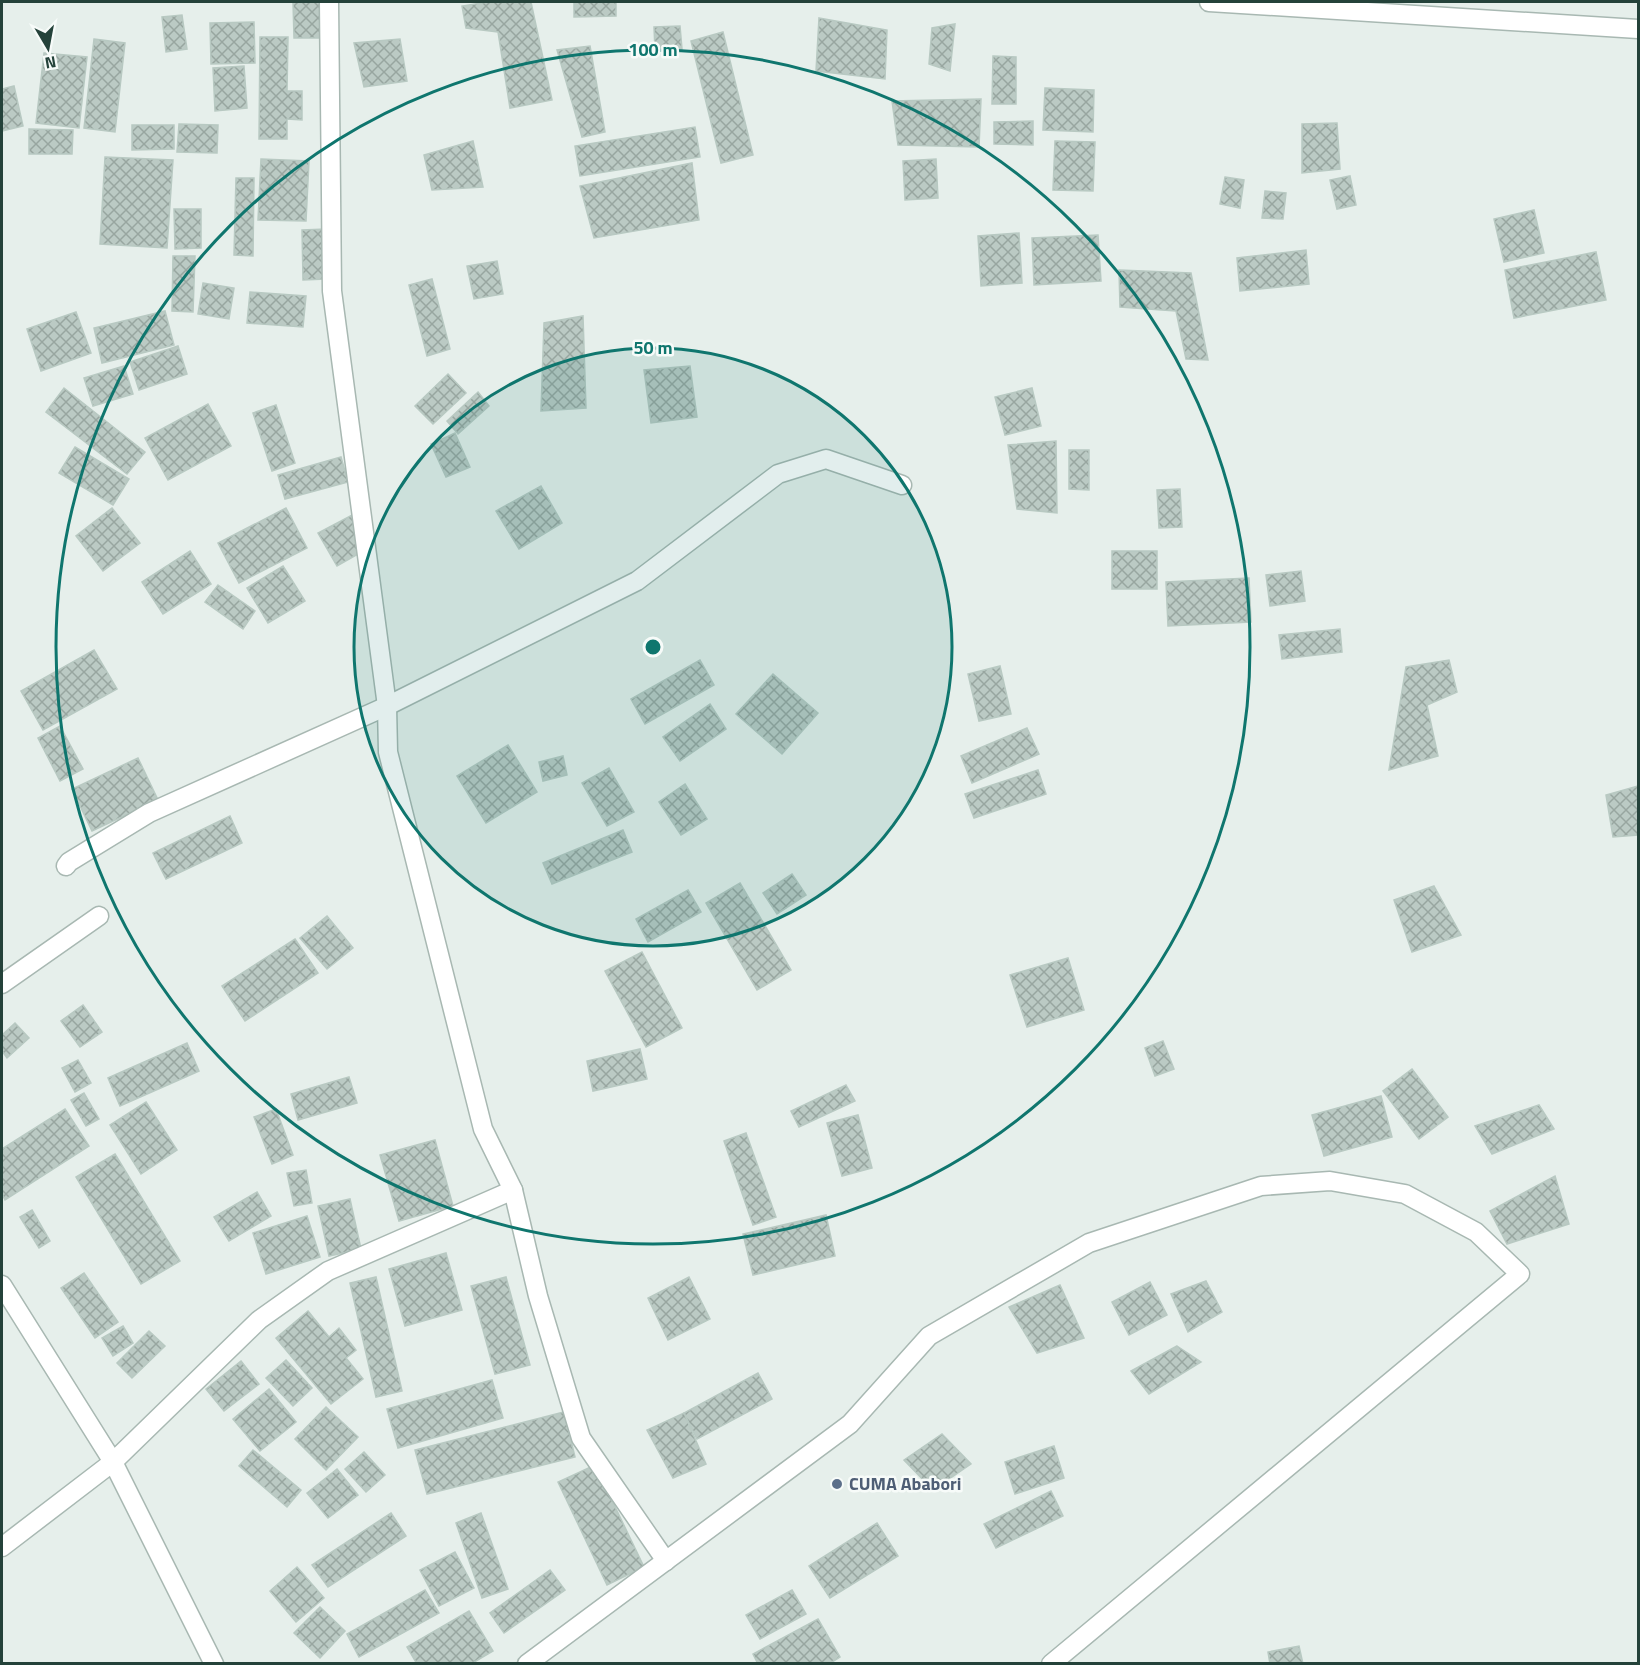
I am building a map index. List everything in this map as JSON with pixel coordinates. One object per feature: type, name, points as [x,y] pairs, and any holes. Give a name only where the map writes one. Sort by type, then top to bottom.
[{"type":"street","points":[[329,2],[332,291],[387,706],[388,752],[483,1129],[513,1190],[538,1296],[581,1437],[666,1561]]},
{"type":"street","points":[[1209,2],[1638,29]]},
{"type":"street","points":[[66,866],[149,813],[387,706],[637,581],[778,474],[826,459],[902,485]]},
{"type":"street","points":[[2,984],[99,916]]},
{"type":"street","points":[[528,1664],[850,1424],[929,1336],[1089,1243],[1262,1186],[1330,1181],[1404,1194],[1476,1232],[1520,1274],[1052,1664]]},
{"type":"street","points":[[2,1547],[113,1462],[259,1320],[328,1271],[513,1190]]},
{"type":"street","points":[[2,1285],[113,1462],[214,1664]]},
{"type":"building","points":[[293,2],[327,2],[327,38],[294,38]]},
{"type":"building","points":[[488,2],[531,2],[552,100],[510,108],[498,32],[466,28],[462,6]]},
{"type":"building","points":[[574,2],[616,2],[616,16],[574,17]]},
{"type":"building","points":[[182,15],[187,49],[166,52],[162,17]]},
{"type":"building","points":[[819,18],[887,30],[885,79],[816,71]]},
{"type":"building","points":[[254,22],[255,63],[211,64],[210,23]]},
{"type":"building","points":[[955,24],[950,71],[929,64],[932,28]]},
{"type":"building","points":[[680,26],[682,49],[655,50],[654,27]]},
{"type":"building","points":[[723,32],[753,155],[721,163],[691,41]]},
{"type":"building","points":[[260,37],[288,37],[287,91],[302,91],[302,120],[287,119],[287,139],[259,139]]},
{"type":"building","points":[[94,39],[125,43],[115,132],[84,128]]},
{"type":"building","points":[[400,39],[407,81],[364,87],[354,43]]},
{"type":"building","points":[[590,46],[605,132],[582,137],[557,50]]},
{"type":"building","points":[[44,53],[87,57],[79,128],[36,123]]},
{"type":"building","points":[[993,56],[1016,57],[1016,104],[992,104]]},
{"type":"building","points":[[244,66],[247,108],[215,111],[213,68]]},
{"type":"building","points":[[14,86],[23,126],[2,131],[2,89]]},
{"type":"building","points":[[1045,88],[1094,90],[1093,132],[1043,130]]},
{"type":"building","points":[[981,99],[979,147],[898,145],[892,101]]},
{"type":"building","points":[[1033,121],[1033,145],[994,144],[994,122]]},
{"type":"building","points":[[1337,123],[1340,169],[1302,173],[1302,124]]},
{"type":"building","points":[[179,124],[218,125],[217,153],[177,152]]},
{"type":"building","points":[[132,125],[174,125],[174,149],[132,150]]},
{"type":"building","points":[[695,127],[700,157],[580,176],[575,146]]},
{"type":"building","points":[[29,129],[73,130],[72,154],[29,154]]},
{"type":"building","points":[[473,141],[483,187],[432,190],[424,155]]},
{"type":"building","points":[[1055,141],[1095,142],[1093,191],[1053,190]]},
{"type":"building","points":[[105,157],[173,160],[167,248],[100,244]]},
{"type":"building","points":[[261,159],[309,161],[306,221],[258,220]]},
{"type":"building","points":[[936,159],[938,198],[905,200],[903,161]]},
{"type":"building","points":[[692,163],[699,220],[594,238],[580,186]]},
{"type":"building","points":[[1350,176],[1356,205],[1337,209],[1330,180]]},
{"type":"building","points":[[1225,177],[1244,180],[1240,208],[1220,204]]},
{"type":"building","points":[[236,178],[254,178],[253,256],[234,255]]},
{"type":"building","points":[[1265,191],[1286,193],[1283,219],[1262,218]]},
{"type":"building","points":[[174,209],[201,209],[201,248],[175,249]]},
{"type":"building","points":[[1534,210],[1544,253],[1504,262],[1494,219]]},
{"type":"building","points":[[326,229],[326,279],[303,280],[302,230]]},
{"type":"building","points":[[1019,233],[1022,283],[981,286],[978,236]]},
{"type":"building","points":[[1098,235],[1101,281],[1034,285],[1032,238]]},
{"type":"building","points":[[1306,250],[1309,284],[1240,291],[1237,258]]},
{"type":"building","points":[[1596,252],[1606,300],[1514,318],[1505,270]]},
{"type":"building","points":[[173,256],[195,256],[193,312],[172,311]]},
{"type":"building","points":[[497,261],[503,294],[474,299],[467,266]]},
{"type":"building","points":[[1119,270],[1191,273],[1208,360],[1186,359],[1176,311],[1120,307]]},
{"type":"building","points":[[432,279],[450,349],[427,356],[409,285]]},
{"type":"building","points":[[203,283],[234,288],[229,319],[198,314]]},
{"type":"building","points":[[250,292],[306,296],[303,327],[247,323]]},
{"type":"building","points":[[165,311],[174,345],[102,363],[94,328]]},
{"type":"building","points":[[76,312],[91,353],[41,371],[27,329]]},
{"type":"building","points":[[583,316],[586,408],[541,411],[544,323]]},
{"type":"building","points":[[178,346],[187,374],[139,390],[130,362]]},
{"type":"building","points":[[124,366],[133,394],[93,406],[84,378]]},
{"type":"building","points":[[690,366],[697,417],[651,423],[644,370]]},
{"type":"building","points":[[448,374],[466,393],[433,424],[415,406]]},
{"type":"building","points":[[64,388],[145,452],[127,474],[46,412]]},
{"type":"building","points":[[1032,388],[1041,426],[1005,435],[995,397]]},
{"type":"building","points":[[478,392],[489,406],[458,434],[447,421]]},
{"type":"building","points":[[208,404],[231,446],[168,480],[145,438]]},
{"type":"building","points":[[276,405],[295,463],[272,471],[253,413]]},
{"type":"building","points":[[455,433],[470,467],[446,477],[431,444]]},
{"type":"building","points":[[1056,441],[1057,513],[1017,509],[1008,445]]},
{"type":"building","points":[[75,447],[129,479],[113,505],[59,473]]},
{"type":"building","points":[[1069,450],[1089,450],[1089,490],[1069,489]]},
{"type":"building","points":[[341,457],[348,482],[285,499],[278,475]]},
{"type":"building","points":[[541,486],[562,523],[519,549],[496,511]]},
{"type":"building","points":[[1180,489],[1182,527],[1159,528],[1157,490]]},
{"type":"building","points":[[112,508],[140,543],[103,571],[76,536]]},
{"type":"building","points":[[286,508],[307,548],[239,583],[218,543]]},
{"type":"building","points":[[356,513],[374,545],[337,566],[318,533]]},
{"type":"building","points":[[190,551],[211,584],[163,614],[142,582]]},
{"type":"building","points":[[1112,551],[1157,551],[1157,589],[1112,589]]},
{"type":"building","points":[[283,566],[305,601],[268,623],[247,588]]},
{"type":"building","points":[[1301,571],[1305,601],[1270,606],[1266,575]]},
{"type":"building","points":[[1249,578],[1251,622],[1168,626],[1166,582]]},
{"type":"building","points":[[218,585],[255,611],[243,629],[205,602]]},
{"type":"building","points":[[1340,629],[1342,652],[1282,659],[1279,635]]},
{"type":"building","points":[[94,650],[117,689],[43,730],[21,691]]},
{"type":"building","points":[[700,660],[714,685],[645,724],[631,699]]},
{"type":"building","points":[[1449,660],[1457,692],[1427,705],[1438,756],[1389,770],[1406,667]]},
{"type":"building","points":[[1000,666],[1011,714],[979,721],[968,674]]},
{"type":"building","points":[[773,674],[818,713],[782,754],[736,714]]},
{"type":"building","points":[[710,704],[726,729],[680,761],[663,737]]},
{"type":"building","points":[[60,726],[83,769],[60,781],[38,738]]},
{"type":"building","points":[[1027,728],[1039,754],[972,783],[961,756]]},
{"type":"building","points":[[508,745],[537,792],[486,823],[457,776]]},
{"type":"building","points":[[563,756],[567,775],[543,781],[539,762]]},
{"type":"building","points":[[138,758],[158,800],[92,831],[72,789]]},
{"type":"building","points":[[609,768],[634,812],[607,826],[582,783]]},
{"type":"building","points":[[1038,770],[1046,794],[974,818],[965,794]]},
{"type":"building","points":[[685,784],[707,819],[681,835],[659,802]]},
{"type":"building","points":[[1638,786],[1638,835],[1613,837],[1606,795]]},
{"type":"building","points":[[230,816],[242,843],[166,879],[153,853]]},
{"type":"building","points":[[623,830],[632,852],[552,884],[543,863]]},
{"type":"building","points":[[792,874],[806,895],[777,914],[763,893]]},
{"type":"building","points":[[740,883],[791,970],[757,990],[706,903]]},
{"type":"building","points":[[1434,886],[1461,935],[1412,952],[1394,900]]},
{"type":"building","points":[[688,890],[701,912],[648,942],[636,919]]},
{"type":"building","points":[[327,916],[353,948],[327,969],[300,938]]},
{"type":"building","points":[[295,939],[318,973],[245,1021],[222,986]]},
{"type":"building","points":[[642,952],[682,1028],[646,1047],[605,971]]},
{"type":"building","points":[[1068,958],[1084,1010],[1027,1027],[1010,975]]},
{"type":"building","points":[[83,1005],[102,1032],[80,1047],[61,1021]]},
{"type":"building","points":[[15,1023],[29,1038],[7,1058],[2,1051],[2,1035]]},
{"type":"building","points":[[1163,1041],[1174,1069],[1155,1076],[1145,1048]]},
{"type":"building","points":[[187,1043],[199,1071],[120,1106],[108,1078]]},
{"type":"building","points":[[640,1049],[647,1079],[593,1091],[587,1061]]},
{"type":"building","points":[[78,1060],[91,1083],[75,1092],[62,1068]]},
{"type":"building","points":[[1412,1069],[1448,1117],[1419,1139],[1383,1091]]},
{"type":"building","points":[[349,1077],[357,1103],[298,1120],[291,1094]]},
{"type":"building","points":[[846,1085],[855,1101],[799,1127],[791,1111]]},
{"type":"building","points":[[84,1093],[99,1119],[86,1126],[71,1100]]},
{"type":"building","points":[[1381,1096],[1392,1137],[1324,1156],[1312,1115]]},
{"type":"building","points":[[146,1102],[177,1150],[141,1174],[110,1125]]},
{"type":"building","points":[[1539,1105],[1554,1129],[1492,1154],[1475,1126]]},
{"type":"building","points":[[65,1109],[89,1146],[5,1200],[2,1194],[2,1149]]},
{"type":"building","points":[[276,1109],[293,1155],[272,1164],[254,1117]]},
{"type":"building","points":[[858,1115],[872,1168],[842,1176],[827,1123]]},
{"type":"building","points":[[746,1133],[776,1217],[753,1225],[724,1141]]},
{"type":"building","points":[[435,1140],[453,1206],[399,1221],[380,1155]]},
{"type":"building","points":[[115,1154],[180,1261],[141,1284],[76,1177]]},
{"type":"building","points":[[306,1170],[312,1203],[294,1206],[287,1173]]},
{"type":"building","points":[[1555,1176],[1569,1224],[1507,1244],[1490,1211]]},
{"type":"building","points":[[257,1192],[271,1216],[229,1241],[214,1217]]},
{"type":"building","points":[[350,1199],[361,1249],[329,1256],[318,1206]]},
{"type":"building","points":[[32,1210],[50,1241],[39,1248],[20,1217]]},
{"type":"building","points":[[826,1215],[835,1256],[753,1275],[743,1234]]},
{"type":"building","points":[[307,1216],[320,1257],[266,1274],[253,1233]]},
{"type":"building","points":[[446,1253],[462,1310],[405,1326],[389,1269]]},
{"type":"building","points":[[84,1273],[118,1322],[95,1338],[61,1288]]},
{"type":"building","points":[[376,1277],[402,1391],[376,1397],[350,1283]]},
{"type":"building","points":[[506,1277],[530,1365],[495,1374],[471,1286]]},
{"type":"building","points":[[689,1277],[710,1319],[668,1340],[648,1298]]},
{"type":"building","points":[[1206,1281],[1222,1312],[1188,1332],[1171,1294]]},
{"type":"building","points":[[1150,1282],[1167,1315],[1129,1335],[1112,1302]]},
{"type":"building","points":[[1060,1285],[1084,1338],[1037,1353],[1009,1307]]},
{"type":"building","points":[[308,1311],[329,1337],[339,1328],[356,1350],[346,1358],[363,1379],[331,1404],[276,1338]]},
{"type":"building","points":[[123,1326],[133,1343],[113,1356],[102,1338]]},
{"type":"building","points":[[149,1331],[165,1346],[132,1378],[117,1363]]},
{"type":"building","points":[[1177,1346],[1201,1362],[1149,1394],[1131,1371]]},
{"type":"building","points":[[286,1360],[312,1388],[293,1406],[266,1378]]},
{"type":"building","points":[[241,1361],[259,1384],[224,1411],[206,1389]]},
{"type":"building","points":[[758,1373],[772,1399],[697,1439],[684,1413]]},
{"type":"building","points":[[492,1380],[503,1418],[398,1448],[387,1409]]},
{"type":"building","points":[[269,1389],[296,1422],[260,1451],[233,1419]]},
{"type":"building","points":[[326,1407],[358,1437],[326,1470],[295,1439]]},
{"type":"building","points":[[564,1412],[575,1457],[427,1494],[415,1450]]},
{"type":"building","points":[[684,1413],[706,1464],[673,1478],[647,1430]]},
{"type":"building","points":[[942,1434],[971,1464],[933,1490],[904,1460]]},
{"type":"building","points":[[1054,1446],[1064,1478],[1015,1494],[1005,1462]]},
{"type":"building","points":[[253,1450],[301,1490],[287,1507],[239,1466]]},
{"type":"building","points":[[364,1452],[385,1475],[366,1492],[345,1469]]},
{"type":"building","points":[[595,1465],[644,1567],[607,1585],[558,1482]]},
{"type":"building","points":[[337,1469],[358,1495],[328,1518],[307,1493]]},
{"type":"building","points":[[1051,1491],[1063,1516],[996,1548],[984,1524]]},
{"type":"building","points":[[391,1513],[406,1536],[328,1587],[312,1565]]},
{"type":"building","points":[[481,1513],[508,1589],[482,1598],[456,1523]]},
{"type":"building","points":[[877,1523],[898,1556],[830,1598],[809,1566]]},
{"type":"building","points":[[455,1552],[474,1588],[439,1606],[420,1570]]},
{"type":"building","points":[[297,1567],[324,1598],[296,1622],[270,1591]]},
{"type":"building","points":[[550,1570],[565,1590],[504,1633],[490,1613]]},
{"type":"building","points":[[425,1590],[439,1613],[359,1657],[347,1634]]},
{"type":"building","points":[[792,1590],[806,1614],[760,1639],[746,1615]]},
{"type":"building","points":[[320,1607],[345,1631],[320,1658],[294,1633]]},
{"type":"building","points":[[469,1611],[493,1651],[471,1664],[417,1664],[407,1647]]},
{"type":"building","points":[[818,1619],[840,1657],[829,1664],[758,1664],[753,1654]]},
{"type":"building","points":[[1299,1646],[1303,1664],[1270,1664],[1268,1652]]},
{"type":"place","name":"CUMA Ababori","points":[[837,1484]]}]
